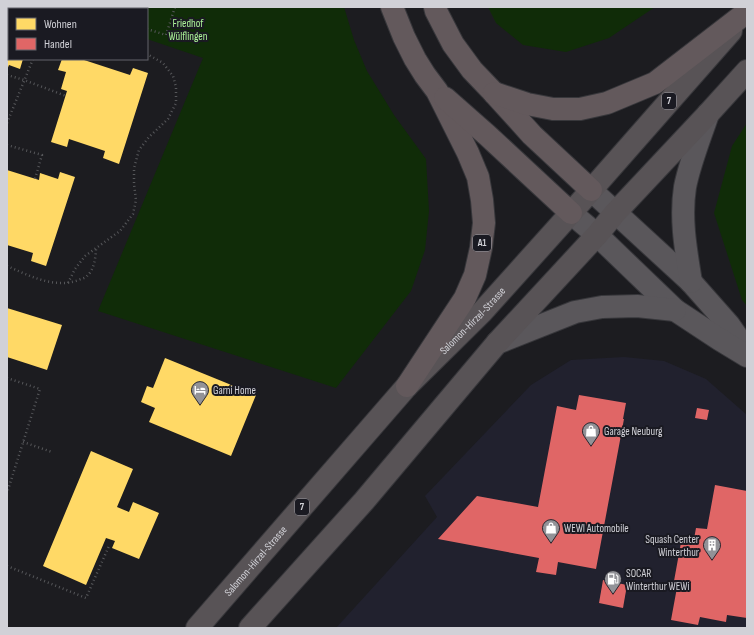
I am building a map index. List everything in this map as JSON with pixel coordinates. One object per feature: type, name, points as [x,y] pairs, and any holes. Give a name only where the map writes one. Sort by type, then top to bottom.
[{"type":"highway","name":"A1","points":[[392,7],[415,59],[436,91],[468,153],[478,177],[484,223],[481,248],[475,274],[465,298],[407,386]]},
{"type":"highway","points":[[435,7],[453,44],[472,70],[532,135],[591,190]]},
{"type":"highway","points":[[494,93],[528,104],[554,108],[580,109],[607,103],[655,83],[747,12]]},
{"type":"highway","name":"A1","points":[[436,91],[487,135],[571,213]]},
{"type":"main road","name":"Salomon-Hirzel-Strasse","points":[[197,628],[407,386],[482,312],[747,12]]},
{"type":"main road","points":[[250,628],[364,501],[497,343],[747,71]]},
{"type":"street","points":[[691,282],[684,239],[683,211],[685,187],[690,165],[708,114]]},
{"type":"street","points":[[591,190],[691,282],[729,325],[747,351]]},
{"type":"street","points":[[571,213],[597,235],[675,310],[747,356]]},
{"type":"street","points":[[497,343],[575,312],[602,307],[637,306],[675,310]]},
{"type":"path","points":[[148,29],[166,35],[175,7]]},
{"type":"path","points":[[68,283],[75,269],[85,256],[120,231],[133,214],[136,200],[134,168],[139,150],[149,137],[168,119],[176,103],[176,87],[173,76],[163,63],[148,55]]},
{"type":"path","points":[[7,123],[33,60]]},
{"type":"path","points":[[7,75],[66,96]]},
{"type":"path","points":[[7,145],[42,156],[35,179]]},
{"type":"path","points":[[7,266],[38,279],[57,284],[75,282],[87,277],[94,266],[96,247]]},
{"type":"path","points":[[7,378],[40,389],[7,493]]},
{"type":"path","points":[[23,442],[52,452]]},
{"type":"path","points":[[7,566],[86,598],[109,546]]},
{"type":"shaded area","points":[[624,357],[664,361],[706,379],[747,415],[747,628],[336,628],[437,517],[425,496],[531,385],[571,360]]},
{"type":"green space","name":"Friedhof Wülflingen","points":[[47,7],[344,7],[354,40],[367,71],[394,115],[426,159],[429,211],[425,250],[411,291],[336,388],[98,311],[203,58],[148,39],[148,8]]},
{"type":"green space","points":[[488,7],[655,7],[609,38],[566,52],[523,45],[496,23]]},
{"type":"green space","points":[[747,123],[747,306],[742,300],[714,213],[732,146]]},
{"type":"building: Wohnen","points":[[7,28],[8,60],[23,60],[20,69],[9,65],[7,70]]},
{"type":"building: Wohnen","points":[[62,60],[84,60],[130,75],[133,68],[148,73],[119,164],[103,158],[105,151],[69,139],[67,147],[51,142],[67,91],[61,89],[66,72],[58,70]]},
{"type":"building: Wohnen","points":[[7,170],[39,180],[40,173],[58,179],[60,172],[75,177],[46,266],[31,261],[33,253],[7,245]]},
{"type":"building: Wohnen","points":[[7,308],[62,325],[47,370],[7,357]]},
{"type":"building: Wohnen","name":"Garni Home","points":[[165,358],[256,395],[231,456],[149,422],[155,408],[141,402],[147,386],[153,388]]},
{"type":"building: Wohnen","points":[[91,451],[133,469],[117,507],[129,512],[133,502],[159,513],[139,559],[112,548],[115,541],[106,538],[86,585],[43,566]]},
{"type":"building: Handel","points":[[579,395],[626,403],[596,569],[558,562],[556,575],[536,572],[539,558],[438,539],[477,496],[538,507],[557,406],[576,410]]},
{"type":"building: Handel","points":[[697,408],[709,410],[707,420],[695,418]]},
{"type":"building: Handel","name":"Squash Center Winterthur","points":[[715,485],[747,491],[747,618],[727,615],[726,622],[700,617],[698,625],[671,620],[678,582],[674,581],[682,537],[694,539],[696,528],[707,529]]},
{"type":"building: Handel","name":"SOCAR Winterthur WEWi","points":[[603,580],[627,585],[623,608],[599,603]]},
{"type":"place","name":"Garni Home","points":[[200,405]]},
{"type":"place","name":"Garage Neuburg","points":[[591,446]]},
{"type":"place","name":"WEWI Automobile","points":[[551,543]]},
{"type":"place","name":"Squash Center Winterthur","points":[[712,560]]},
{"type":"place","name":"SOCAR Winterthur WEWi","points":[[613,594]]}]
